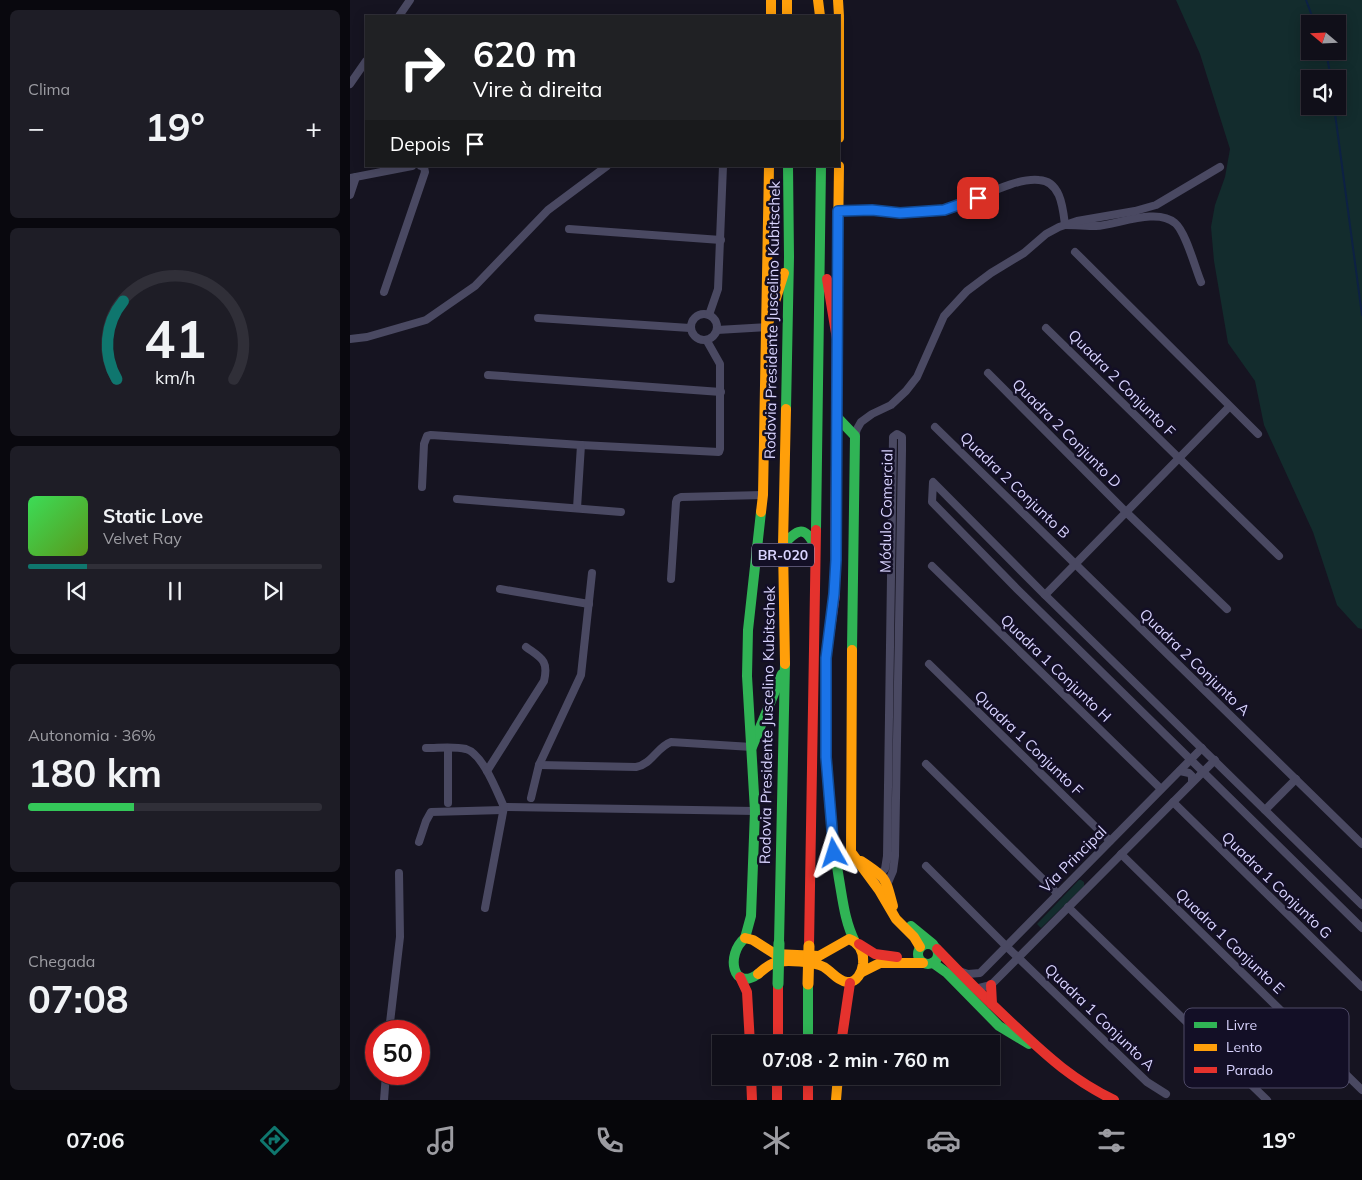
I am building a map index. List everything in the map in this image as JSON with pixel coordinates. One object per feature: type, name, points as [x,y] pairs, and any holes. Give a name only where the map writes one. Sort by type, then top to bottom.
[{"type":"main road","points":[[771,0],[771,15]]},
{"type":"main road","points":[[787,0],[787,15]]},
{"type":"main road","points":[[818,0],[820,15]]},
{"type":"main road","points":[[838,0],[839,15]]},
{"type":"main road","points":[[745,938],[751,916],[755,811],[747,676],[748,630],[763,495],[769,167]]},
{"type":"main road","name":"Rodovia Presidente Juscelino Kubitschek","points":[[778,1035],[785,666],[783,545],[789,258],[788,167]]},
{"type":"main road","name":"BR-020","points":[[808,1035],[815,546],[822,247],[821,167]]},
{"type":"main road","points":[[838,167],[836,560],[826,658],[826,765],[834,853],[841,900],[847,926],[863,955],[862,972]]},
{"type":"main road","points":[[822,247],[837,339]]},
{"type":"main road","points":[[767,327],[789,258]]},
{"type":"main road","points":[[836,416],[855,436]]},
{"type":"main road","name":"Módulo Comercial","points":[[855,436],[851,852],[880,883],[890,898],[893,907],[901,917],[935,947],[975,989],[1043,1052]]},
{"type":"main road","points":[[783,545],[795,532],[800,531],[807,533],[815,546]]},
{"type":"main road","points":[[836,560],[854,546]]},
{"type":"main road","points":[[752,747],[785,666]]},
{"type":"main road","name":"Módulo Comercial","points":[[880,883],[896,919],[914,937],[923,957],[947,973],[999,1026],[1043,1052]]},
{"type":"main road","points":[[749,1035],[747,992],[734,968],[734,952],[739,942],[745,938],[755,939],[769,952],[775,954],[826,954],[844,940],[849,939],[880,955],[938,958],[935,947],[927,943],[923,957]]},
{"type":"main road","points":[[850,983],[862,972],[880,963],[923,957]]},
{"type":"main road","points":[[740,977],[752,979],[770,964],[776,962],[823,966],[839,979],[850,983]]},
{"type":"main road","points":[[843,1035],[850,983]]},
{"type":"main road","points":[[991,985],[992,1004]]},
{"type":"main road","points":[[962,990],[975,989]]},
{"type":"main road","points":[[1043,1052],[1066,1072],[1114,1100]]},
{"type":"main road","points":[[751,1085],[752,1100]]},
{"type":"main road","points":[[777,1085],[777,1100]]},
{"type":"main road","points":[[808,1085],[808,1100]]},
{"type":"main road","points":[[836,1100],[837,1085]]},
{"type":"street","points":[[400,15],[410,0]]},
{"type":"street","points":[[350,84],[365,62]]},
{"type":"street","points":[[350,194],[353,178],[407,167]]},
{"type":"street","points":[[384,292],[425,172],[424,167]]},
{"type":"street","points":[[350,338],[368,337],[426,320],[475,286],[548,210],[606,167]]},
{"type":"street","points":[[709,315],[718,289],[723,167]]},
{"type":"street","points":[[855,436],[861,422],[872,414],[891,405],[917,377],[944,316],[967,291],[990,273],[1024,253],[1046,234],[1065,225],[1077,221],[1136,212],[1156,205],[1220,167]]},
{"type":"street","points":[[838,211],[872,210],[900,213],[944,210],[1017,183],[1040,180],[1054,186],[1063,204],[1065,225]]},
{"type":"street","points":[[1065,225],[1097,226],[1139,218],[1164,217],[1174,222],[1182,232],[1201,282]]},
{"type":"street","points":[[569,230],[721,240]]},
{"type":"street","points":[[1075,252],[1258,434]]},
{"type":"street","points":[[700,314],[709,315],[714,318],[717,330],[714,337],[707,340],[699,340],[693,336],[690,328],[693,320],[700,314]]},
{"type":"street","points":[[538,318],[690,328]]},
{"type":"street","points":[[717,330],[767,327]]},
{"type":"street","name":"Quadra 2 Conjunto F","points":[[1046,328],[1279,556]]},
{"type":"street","points":[[422,487],[424,444],[427,436],[431,435],[719,452],[720,364],[707,340]]},
{"type":"street","name":"Quadra 2 Conjunto D","points":[[988,373],[1126,512],[1227,609]]},
{"type":"street","points":[[488,376],[721,392]]},
{"type":"street","points":[[1045,594],[1229,407]]},
{"type":"street","name":"Quadra 2 Conjunto B","points":[[935,426],[1075,564]]},
{"type":"street","name":"Módulo Comercial","points":[[880,883],[893,871],[891,856],[895,622],[892,540],[893,437],[897,434],[902,437],[902,451],[901,540],[895,622]]},
{"type":"street","points":[[577,508],[581,445]]},
{"type":"street","points":[[893,452],[902,451]]},
{"type":"street","points":[[1362,905],[1028,578],[933,482],[932,502],[1017,589],[1362,928]]},
{"type":"street","points":[[671,579],[677,498],[763,495]]},
{"type":"street","points":[[457,499],[621,512]]},
{"type":"street","points":[[892,540],[901,540]]},
{"type":"street","name":"Quadra 2 Conjunto A","points":[[1075,564],[1362,844]]},
{"type":"street","name":"Quadra 1 Conjunto H","points":[[932,566],[1161,789]]},
{"type":"street","points":[[531,798],[539,765],[581,675],[592,574]]},
{"type":"street","points":[[1017,589],[1028,578]]},
{"type":"street","points":[[500,589],[589,604]]},
{"type":"street","points":[[487,771],[544,681],[546,664],[544,660],[526,646]]},
{"type":"street","name":"Quadra 1 Conjunto F","points":[[929,664],[1110,841]]},
{"type":"street","points":[[1124,694],[1135,683]]},
{"type":"street","points":[[539,765],[636,768],[647,764],[667,744],[672,742],[752,747]]},
{"type":"street","points":[[426,748],[467,750],[474,754],[487,771],[504,808],[485,908]]},
{"type":"street","points":[[448,748],[448,803]]},
{"type":"street","name":"Via Principal","points":[[957,970],[968,974],[980,973],[1202,748]]},
{"type":"street","name":"Via Principal","points":[[991,985],[1214,760]]},
{"type":"street","points":[[926,764],[1058,894]]},
{"type":"street","points":[[1180,770],[1192,776],[1192,782]]},
{"type":"street","points":[[1265,810],[1296,779]]},
{"type":"street","name":"Quadra 1 Conjunto G","points":[[1173,802],[1362,987]]},
{"type":"street","points":[[419,842],[426,820],[431,812],[504,808],[755,811]]},
{"type":"street","points":[[1267,835],[1279,823]]},
{"type":"street","points":[[1120,831],[1133,842]]},
{"type":"street","name":"Quadra 1 Conjunto E","points":[[1121,854],[1278,1008]]},
{"type":"street","name":"Módulo Comercial","points":[[880,883],[891,856]]},
{"type":"street","name":"Quadra 1 Conjunto A","points":[[926,866],[1018,958],[1148,1082],[1166,1094]]},
{"type":"street","points":[[1080,872],[1092,884]]},
{"type":"street","points":[[390,1020],[400,937],[399,873]]},
{"type":"street","points":[[1068,907],[1184,1020]]},
{"type":"street","points":[[975,989],[991,985]]},
{"type":"street","name":"Quadra 1 Conjunto E","points":[[1349,1077],[1362,1090]]},
{"type":"street","points":[[384,1100],[385,1085]]},
{"type":"street","points":[[1255,1088],[1267,1100]]},
{"type":"green space","points":[[1176,0],[1362,0],[1362,629],[1358,628],[1337,605],[1313,532],[1264,425],[1255,381],[1228,343],[1214,261],[1211,227],[1215,205],[1225,177],[1230,149],[1200,54]]},
{"type":"green space","points":[[1079,880],[1084,882],[1084,886],[1041,928],[1037,924]]},
{"type":"waterway","points":[[1306,0],[1312,15]]},
{"type":"waterway","points":[[1328,60],[1329,70]]},
{"type":"waterway","points":[[1335,115],[1362,315]]},
{"type":"traffic: fast","points":[[786,409],[789,257],[788,167]]},
{"type":"traffic: fast","points":[[816,530],[821,167]]},
{"type":"traffic: fast","points":[[836,416],[855,436],[852,650]]},
{"type":"traffic: fast","points":[[745,938],[751,916],[755,811],[747,676],[748,630],[761,512]]},
{"type":"traffic: fast","points":[[783,545],[796,533],[804,532],[815,546]]},
{"type":"traffic: fast","points":[[826,658],[826,741],[831,824],[845,912],[855,942]]},
{"type":"traffic: fast","points":[[779,943],[785,664]]},
{"type":"traffic: fast","points":[[752,747],[782,674]]},
{"type":"traffic: fast","points":[[911,926],[933,944]]},
{"type":"traffic: fast","points":[[745,938],[735,953],[735,969],[738,975],[743,978],[749,978],[758,974]]},
{"type":"traffic: fast","points":[[778,984],[779,943]]},
{"type":"traffic: fast","points":[[924,944],[932,944],[938,950],[938,954],[938,958],[932,964],[924,964],[918,958],[918,950],[924,944]]},
{"type":"traffic: fast","points":[[933,963],[947,973],[999,1026],[1029,1044]]},
{"type":"traffic: fast","points":[[808,984],[808,1035]]},
{"type":"traffic: slow","points":[[771,0],[771,15]]},
{"type":"traffic: slow","points":[[787,0],[787,15]]},
{"type":"traffic: slow","points":[[818,0],[820,15]]},
{"type":"traffic: slow","points":[[838,0],[839,15]]},
{"type":"traffic: slow","points":[[761,512],[763,495],[769,167]]},
{"type":"traffic: slow","points":[[837,312],[839,167]]},
{"type":"traffic: slow","points":[[767,327],[784,273]]},
{"type":"traffic: slow","points":[[785,664],[783,545],[786,409]]},
{"type":"traffic: slow","points":[[852,650],[851,852],[879,890],[896,919],[914,937],[920,947]]},
{"type":"traffic: slow","points":[[861,861],[884,879],[893,906]]},
{"type":"traffic: slow","points":[[745,938],[753,940],[775,954],[819,956],[849,939],[861,948],[863,956],[860,973],[851,982],[841,980],[820,965],[800,962],[785,961],[774,963],[758,974]]},
{"type":"traffic: slow","points":[[808,984],[809,946]]},
{"type":"traffic: slow","points":[[862,972],[880,963],[923,963]]},
{"type":"traffic: slow","points":[[836,1100],[837,1085]]},
{"type":"traffic: jam","points":[[827,279],[837,339]]},
{"type":"traffic: jam","points":[[826,658],[835,594],[837,332]]},
{"type":"traffic: jam","points":[[809,946],[816,530]]},
{"type":"traffic: jam","points":[[859,944],[875,954],[897,957]]},
{"type":"traffic: jam","points":[[937,949],[996,1008],[1051,1058],[1086,1085],[1114,1100]]},
{"type":"traffic: jam","points":[[740,977],[747,992],[749,1035]]},
{"type":"traffic: jam","points":[[842,1035],[850,983]]},
{"type":"traffic: jam","points":[[778,984],[778,1035]]},
{"type":"traffic: jam","points":[[991,985],[992,1004]]},
{"type":"traffic: jam","points":[[751,1085],[752,1100]]},
{"type":"traffic: jam","points":[[777,1085],[777,1100]]},
{"type":"traffic: jam","points":[[808,1085],[808,1100]]},
{"type":"route","points":[[834,853],[826,757],[826,658],[836,560],[838,211],[872,210],[900,213],[944,210],[978,198]]}]
